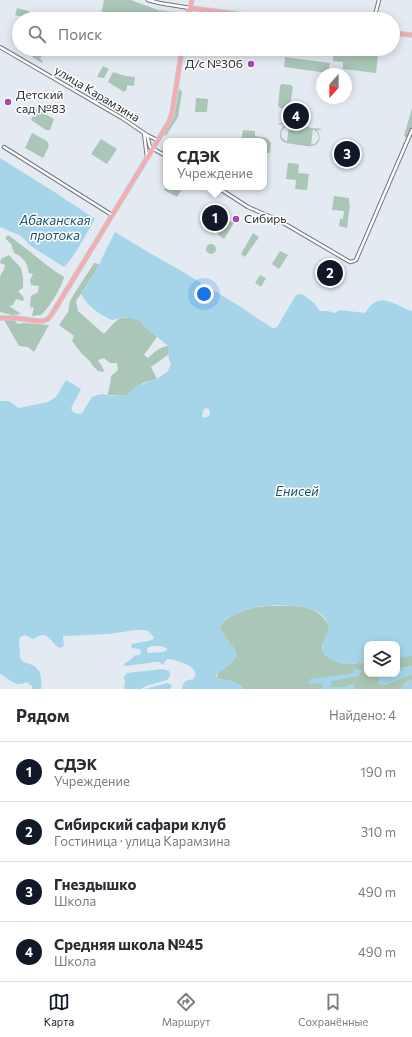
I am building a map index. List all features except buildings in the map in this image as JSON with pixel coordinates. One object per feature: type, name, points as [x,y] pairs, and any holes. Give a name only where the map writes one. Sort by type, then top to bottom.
[{"type":"main road","points":[[189,12],[192,0]]},
{"type":"main road","points":[[190,8],[222,12]]},
{"type":"main road","points":[[400,34],[412,35]]},
{"type":"main road","points":[[0,318],[16,318],[37,322],[48,319],[52,314],[169,122],[172,113],[181,56]]},
{"type":"street","points":[[148,0],[190,8]]},
{"type":"street","points":[[376,12],[379,0]]},
{"type":"street","name":"улица Карамзина","points":[[0,47],[12,54]]},
{"type":"street","name":"улица Карамзина","points":[[15,56],[157,140]]},
{"type":"street","points":[[222,190],[248,207],[280,221],[350,262],[356,260],[412,130]]},
{"type":"street","points":[[144,132],[147,157]]},
{"type":"street","points":[[147,134],[149,146],[163,154]]},
{"type":"street","points":[[4,147],[112,215]]},
{"type":"green space","points":[[104,0],[131,0],[158,10],[175,12],[101,12]]},
{"type":"green space","points":[[17,8],[29,11],[29,12],[16,12]]},
{"type":"green space","points":[[42,56],[40,59],[43,61],[42,63],[32,57]]},
{"type":"green space","points":[[333,56],[378,56],[376,73],[352,70],[352,68],[343,68],[343,62],[333,61]]},
{"type":"green space","points":[[285,57],[330,63],[329,68],[316,68],[316,71],[284,67]]},
{"type":"green space","points":[[103,66],[109,69],[104,78],[97,77]]},
{"type":"green space","points":[[113,72],[125,76],[135,77],[134,86],[127,85],[127,89],[124,92],[108,82]]},
{"type":"green space","points":[[282,84],[291,85],[293,87],[290,106],[287,109],[280,108],[278,106],[280,86]]},
{"type":"green space","points":[[179,88],[182,92],[178,117],[166,136],[164,134],[174,117]]},
{"type":"green space","points":[[196,98],[208,99],[207,112],[195,112]]},
{"type":"green space","points":[[412,108],[412,128],[408,138],[404,136]]},
{"type":"green space","points":[[36,109],[54,119],[50,130],[46,130],[31,120]]},
{"type":"green space","points":[[278,124],[321,129],[317,130],[320,138],[318,143],[314,146],[310,146],[286,143],[280,137],[281,129],[285,125]],"holes":[[[289,126],[287,142],[282,138],[281,133],[284,128]],[[313,129],[318,133],[319,138],[316,143],[311,145]]]},
{"type":"green space","points":[[243,130],[255,131],[255,136],[267,138],[242,138]]},
{"type":"green space","points":[[32,133],[47,141],[49,146],[43,158],[25,148]]},
{"type":"green space","points":[[267,138],[271,143],[270,153],[267,153]]},
{"type":"green space","points":[[101,139],[117,149],[107,164],[91,154]]},
{"type":"green space","points":[[288,163],[299,164],[298,173],[309,174],[307,190],[295,189],[296,180],[286,179]]},
{"type":"green space","points":[[164,190],[180,190],[181,191],[177,197]]},
{"type":"green space","points":[[334,196],[349,198],[350,204],[347,228],[339,226],[340,219],[343,219],[344,211],[332,210]]},
{"type":"green space","points":[[227,220],[234,223],[224,239],[218,235]]},
{"type":"green space","points":[[253,233],[259,237],[245,257],[241,254]]},
{"type":"green space","points":[[8,235],[64,277],[55,297],[41,315],[32,316],[34,307],[31,308],[30,304],[31,296],[38,292],[39,286],[31,285],[30,280],[33,274],[29,273],[23,259],[14,253],[11,244],[5,238]]},
{"type":"green space","points":[[209,244],[213,244],[215,245],[215,253],[209,254],[206,251],[206,247]]},
{"type":"green space","points":[[280,251],[288,255],[279,269],[272,264]]},
{"type":"green space","points":[[9,255],[21,268],[23,288],[18,291],[24,298],[23,301],[16,299],[13,305],[9,306],[21,314],[12,315],[0,312],[0,277],[5,265],[0,263],[1,259]]},
{"type":"green space","points":[[94,263],[99,264],[95,273],[76,301],[78,311],[104,334],[119,319],[132,318],[139,320],[157,337],[144,355],[148,358],[160,349],[168,346],[169,354],[151,367],[157,379],[137,386],[126,396],[108,395],[111,376],[118,370],[117,363],[110,363],[104,358],[98,360],[104,372],[98,371],[72,341],[74,336],[59,325],[68,312],[70,301]]},
{"type":"green space","points":[[260,275],[266,278],[261,287],[255,283]]},
{"type":"green space","points":[[4,320],[14,320],[18,324],[49,325],[34,352],[28,347],[19,346]]},
{"type":"green space","points":[[268,606],[299,606],[314,611],[321,615],[329,626],[322,647],[323,653],[344,664],[364,662],[364,677],[379,677],[384,685],[409,675],[412,675],[412,680],[408,681],[402,689],[243,689],[237,683],[217,678],[218,673],[237,656],[235,650],[220,630],[221,626],[224,622],[238,613],[252,608]]},
{"type":"green space","points":[[412,656],[412,666],[400,668],[400,658]]},
{"type":"water","name":"Абаканская протока","points":[[0,158],[95,219],[77,250],[64,267],[32,247],[21,236],[0,227]]},
{"type":"water","name":"Енисей","points":[[115,232],[236,304],[272,328],[277,327],[296,295],[302,294],[314,303],[320,311],[334,313],[340,310],[365,313],[373,304],[383,300],[412,311],[412,656],[400,658],[400,641],[364,641],[364,662],[344,664],[328,657],[323,653],[328,626],[327,621],[323,616],[309,609],[280,605],[246,610],[229,617],[220,627],[220,630],[235,650],[237,656],[231,664],[216,676],[236,682],[243,689],[182,689],[184,682],[194,678],[195,672],[190,666],[170,659],[167,659],[163,665],[159,662],[155,662],[124,665],[134,656],[141,654],[140,649],[132,648],[132,644],[152,640],[154,638],[148,631],[143,630],[109,634],[64,635],[64,646],[60,648],[45,635],[40,635],[33,639],[25,635],[19,640],[20,657],[23,661],[32,665],[40,672],[41,689],[32,689],[32,686],[26,682],[16,684],[0,674],[0,401],[9,401],[19,408],[48,402],[56,397],[66,380],[81,389],[71,408],[73,412],[78,414],[82,413],[92,397],[104,394],[111,396],[126,395],[138,385],[157,379],[167,372],[171,365],[168,346],[139,320],[125,317],[112,320],[94,310],[87,302],[81,294],[95,273]],"holes":[[[204,409],[209,409],[209,416],[205,418],[202,417]],[[152,646],[166,648],[167,650],[163,652],[148,653],[147,648]]]},
{"type":"water","points":[[412,666],[412,675],[391,683],[383,685],[379,684],[378,682],[380,677],[400,677],[400,668]]},
{"type":"water","points":[[353,668],[362,671],[359,676],[332,681],[330,687],[345,687],[353,683],[356,689],[322,689],[322,683],[308,684],[310,679],[349,674],[354,672]]},
{"type":"water","points":[[163,669],[170,672],[170,676],[167,680],[141,689],[124,689],[124,677],[127,673]]},
{"type":"water","points":[[412,680],[412,689],[402,689],[404,684]]},
{"type":"water","points":[[168,683],[172,686],[170,689],[144,689]]},
{"type":"place","name":"Д/с №306","points":[[251,64]]},
{"type":"place","name":"Детский сад №83","points":[[8,102]]},
{"type":"place","name":"Средняя школа №45","points":[[296,116]]},
{"type":"place","name":"Гнездышко","points":[[347,154]]},
{"type":"place","name":"СДЭК","points":[[215,218]]},
{"type":"place","name":"Сибирь","points":[[236,219]]},
{"type":"place","name":"Сибирский сафари клуб","points":[[330,273]]}]
